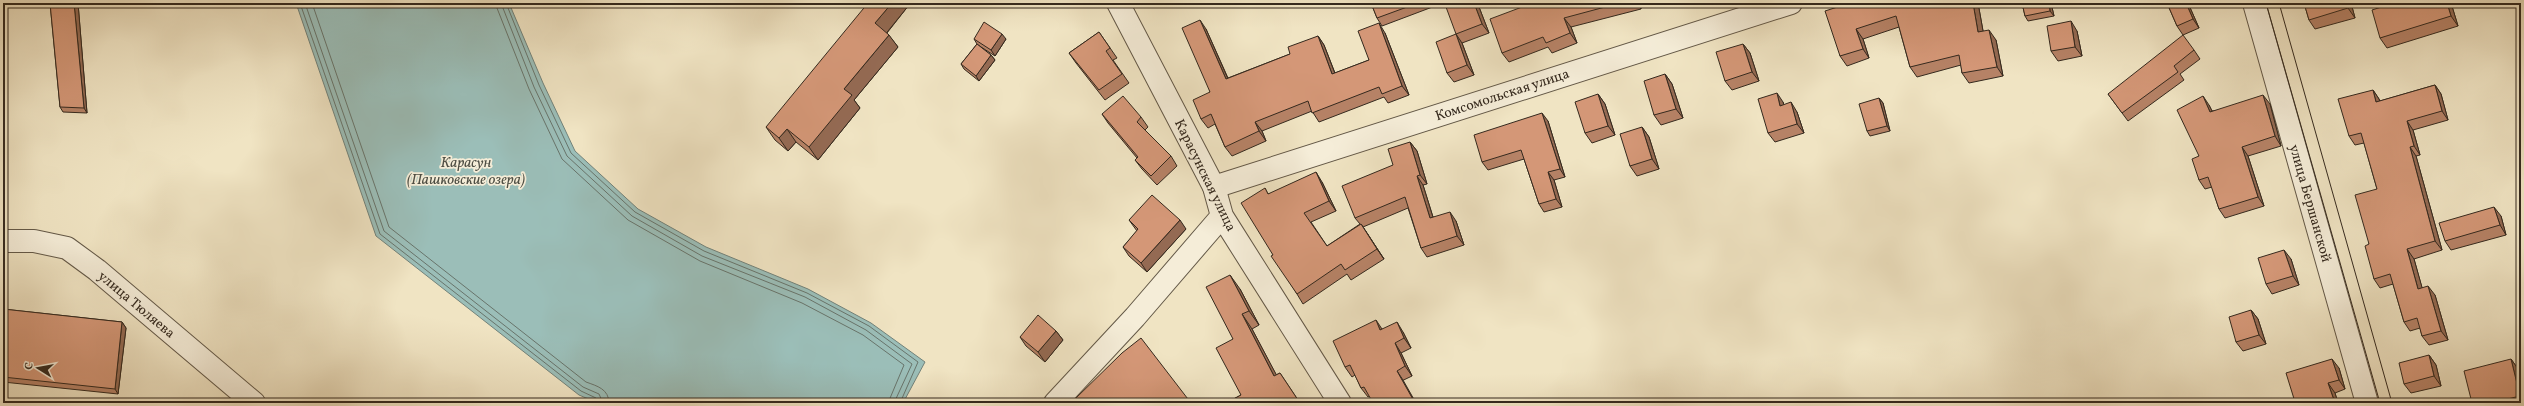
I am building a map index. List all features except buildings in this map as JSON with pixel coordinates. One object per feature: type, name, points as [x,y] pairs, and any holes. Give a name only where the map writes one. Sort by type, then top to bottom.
[{"type":"street","name":"Карасунская улица","points":[[1118,3],[1214,187],[1222,216],[1340,403]]},
{"type":"street","name":"Комсомольская улица","points":[[1214,187],[1791,3]]},
{"type":"street","name":"улица Бершанской","points":[[2254,3],[2368,403]]},
{"type":"street","points":[[1055,403],[1135,317],[1222,216]]},
{"type":"street","name":"улица Тюляева","points":[[3,241],[34,241],[67,248],[97,270],[254,403]]},
{"type":"water","name":"Карасун (Пашковские озера)","points":[[296,3],[509,3],[543,83],[575,151],[638,209],[706,247],[808,289],[871,323],[925,362],[903,403],[598,403],[579,395],[376,236]]},
{"type":"tram line","points":[[2266,3],[2380,403]]},
{"type":"tram line","points":[[2279,3],[2392,403]]}]
